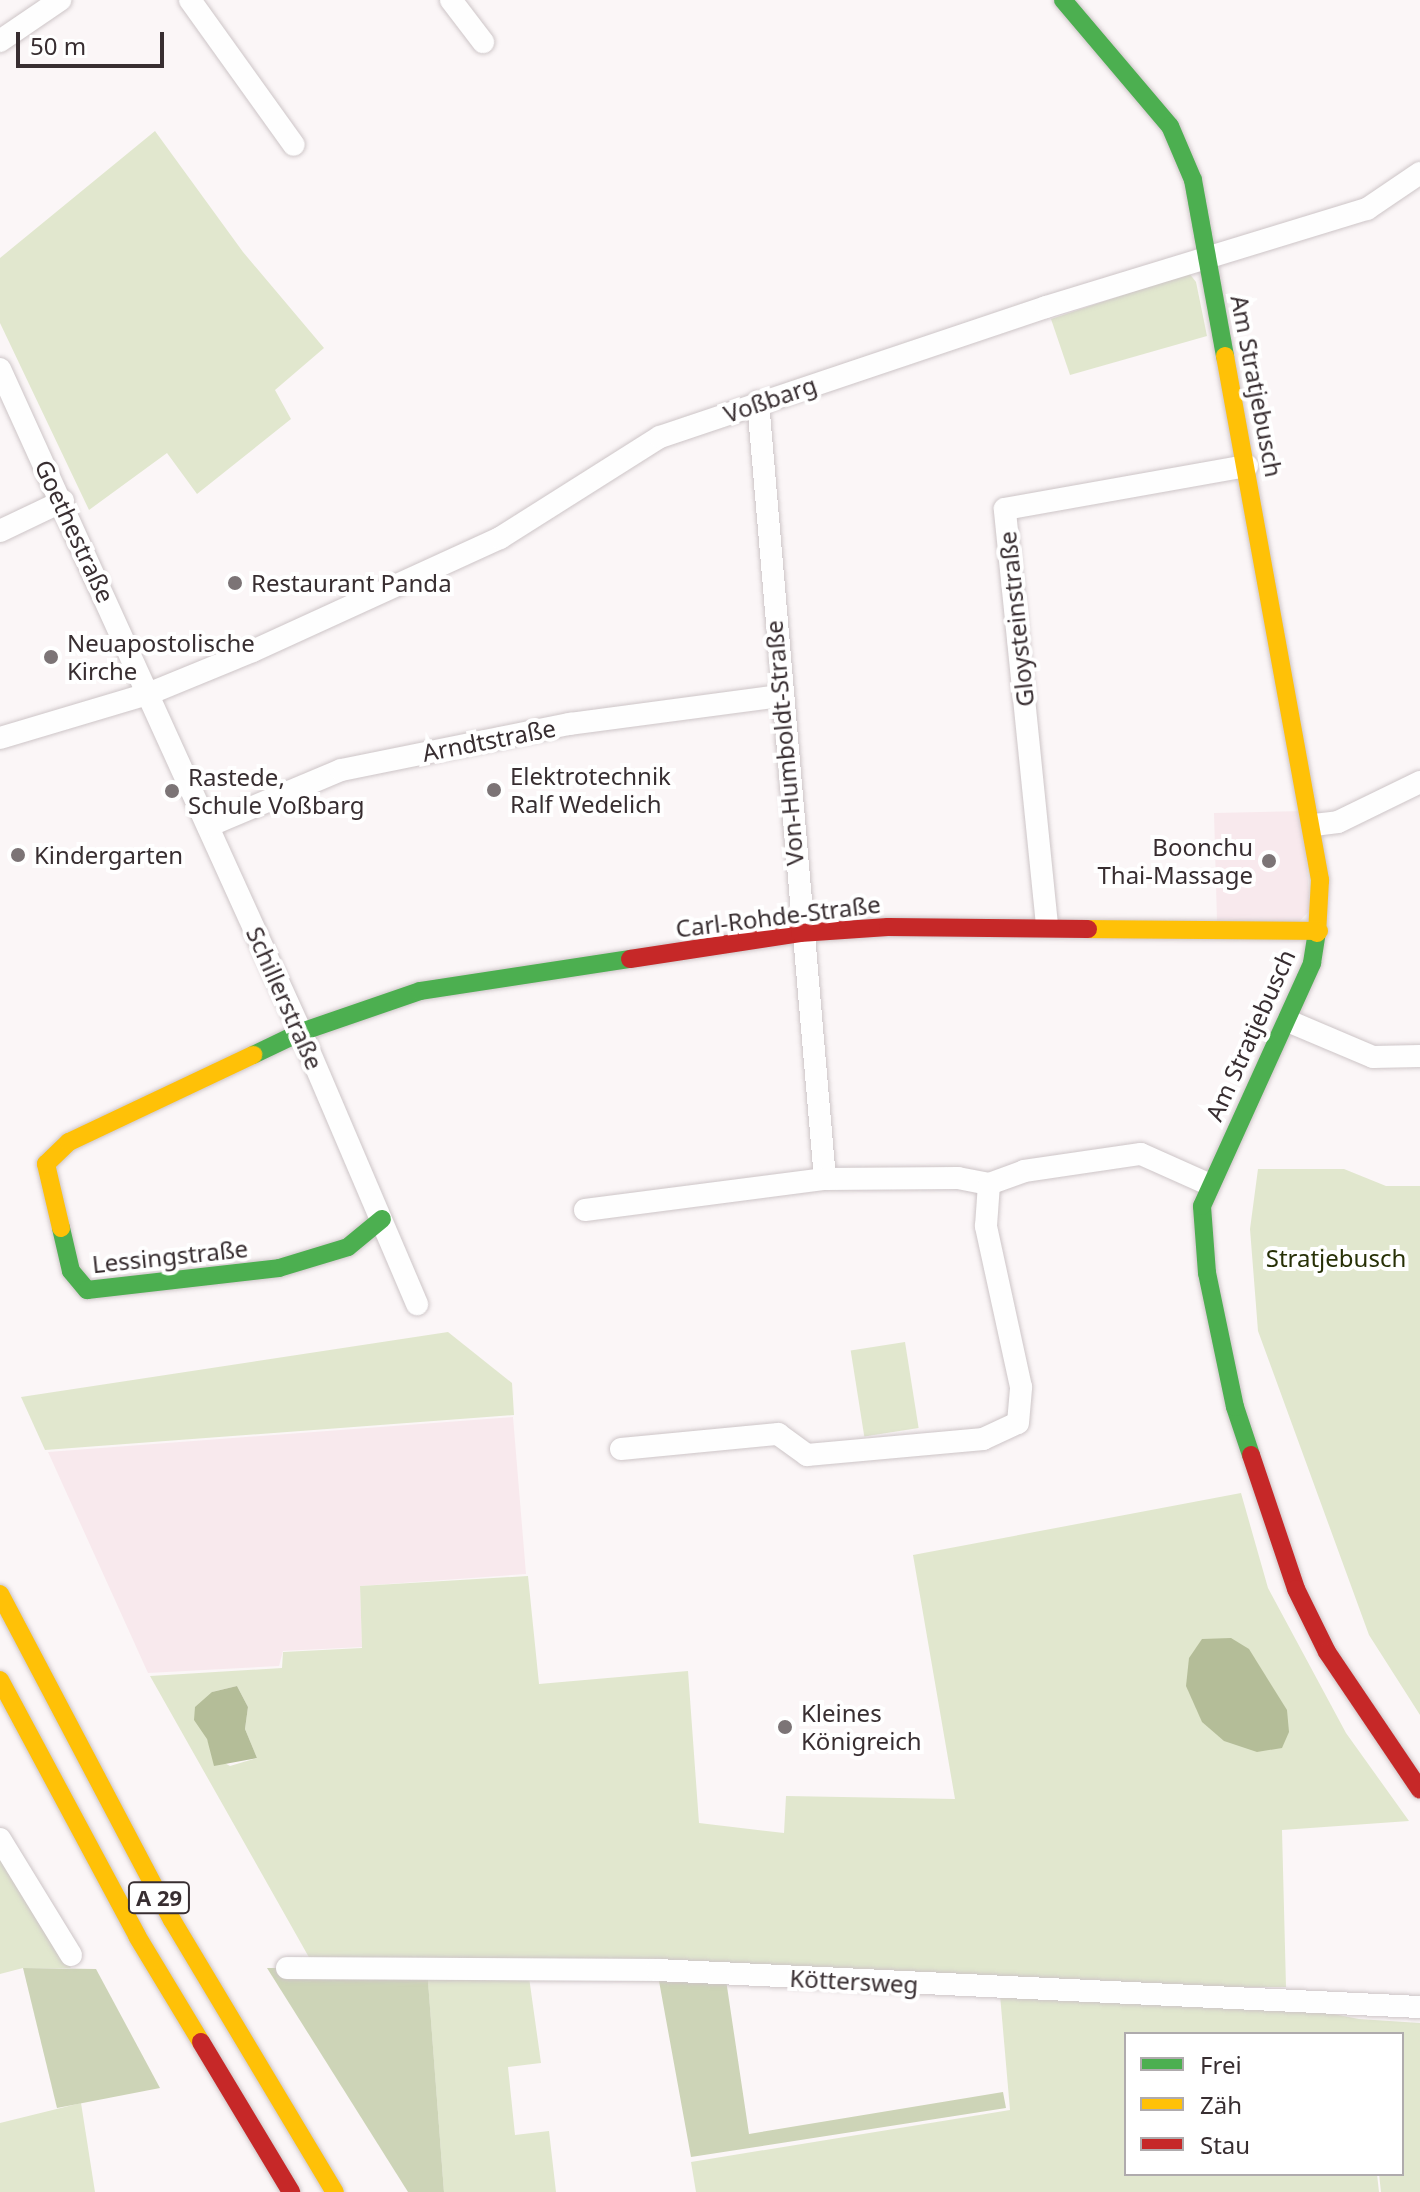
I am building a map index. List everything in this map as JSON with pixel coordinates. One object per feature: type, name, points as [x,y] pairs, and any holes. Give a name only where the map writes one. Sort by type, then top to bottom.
[{"type":"main road","name":"Am Stratjebusch","points":[[1063,0],[1170,126],[1193,180],[1314,825],[1322,908],[1319,931],[1288,1021],[1208,1184],[1202,1206],[1207,1273],[1235,1407],[1296,1589],[1327,1652],[1420,1790]]},
{"type":"main road","name":"Carl-Rohde-Straße","points":[[301,1032],[420,991],[800,933],[1047,925],[1319,931]]},
{"type":"main road","name":"Lessingstraße","points":[[301,1032],[69,1142],[50,1157],[47,1185],[71,1271],[81,1287],[102,1291],[279,1268],[348,1247],[382,1219]]},
{"type":"main road","name":"A 29","points":[[0,1594],[172,1920],[335,2192]]},
{"type":"main road","name":"A 29","points":[[0,1680],[137,1936],[291,2192]]},
{"type":"street","points":[[0,41],[60,0]]},
{"type":"street","points":[[190,0],[294,145]]},
{"type":"street","points":[[451,0],[483,42]]},
{"type":"street","name":"Voßbarg","points":[[0,738],[148,694],[500,538],[660,437],[1208,255],[1367,209],[1420,173]]},
{"type":"street","name":"Goethestraße","points":[[0,369],[63,501],[148,694]]},
{"type":"street","name":"Von-Humboldt-Straße","points":[[758,402],[800,933],[825,1179]]},
{"type":"street","name":"Gloysteinstraße","points":[[1047,925],[1005,509],[1247,466]]},
{"type":"street","points":[[0,531],[63,501]]},
{"type":"street","name":"Schillerstraße","points":[[148,694],[301,1032],[417,1304]]},
{"type":"street","name":"Arndtstraße","points":[[208,826],[341,770],[570,724],[780,696]]},
{"type":"street","points":[[1314,825],[1338,822],[1420,782]]},
{"type":"street","points":[[1288,1021],[1373,1057],[1420,1056]]},
{"type":"street","points":[[585,1210],[825,1179],[958,1178],[989,1184],[1024,1171],[1141,1154],[1208,1184]]},
{"type":"street","points":[[621,1449],[778,1434],[807,1455],[983,1439],[1018,1423],[1021,1387],[986,1226],[989,1184]]},
{"type":"street","points":[[0,1839],[71,1955]]},
{"type":"street","name":"Köttersweg","points":[[287,1968],[671,1971],[1420,2007]]},
{"type":"shaded area","points":[[1303,811],[1310,910],[1297,924],[1217,921],[1214,813]]},
{"type":"shaded area","points":[[513,1417],[526,1574],[360,1586],[362,1647],[283,1651],[279,1666],[148,1673],[48,1452]]},
{"type":"shaded area","points":[[1231,1638],[1249,1649],[1287,1710],[1289,1732],[1282,1748],[1257,1752],[1224,1741],[1202,1722],[1186,1686],[1189,1658],[1202,1639]]},
{"type":"shaded area","points":[[237,1686],[248,1707],[245,1729],[257,1758],[214,1766],[207,1739],[194,1720],[195,1707],[212,1692]]},
{"type":"shaded area","points":[[23,1968],[96,1969],[160,2088],[57,2108]]},
{"type":"shaded area","points":[[267,1968],[427,1968],[444,2192],[408,2192]]},
{"type":"shaded area","points":[[657,1970],[725,1973],[749,2134],[1003,2092],[1006,2108],[691,2157]]},
{"type":"green space","points":[[155,131],[243,252],[324,348],[275,390],[291,419],[197,494],[167,453],[89,510],[0,323],[0,258]]},
{"type":"green space","points":[[1189,273],[1196,282],[1207,336],[1070,375],[1051,319]]},
{"type":"green space","name":"Stratjebusch","points":[[1258,1169],[1344,1169],[1386,1186],[1420,1186],[1420,1715],[1369,1635],[1258,1331],[1250,1229]]},
{"type":"green space","points":[[448,1332],[512,1383],[514,1415],[45,1450],[21,1397]]},
{"type":"green space","points":[[905,1342],[919,1428],[864,1437],[851,1351]]},
{"type":"green space","points":[[1241,1493],[1268,1588],[1346,1733],[1409,1821],[1282,1830],[1286,1987],[986,1988],[528,1970],[541,2063],[508,2067],[515,2135],[549,2131],[556,2192],[444,2192],[427,1969],[315,1968],[150,1676],[282,1668],[283,1652],[362,1648],[360,1586],[528,1576],[539,1684],[688,1671],[699,1823],[784,1833],[786,1796],[955,1799],[913,1555]],"holes":[[[237,1686],[248,1707],[245,1729],[257,1758],[230,1766],[214,1757],[207,1739],[212,1692]]]},
{"type":"green space","points":[[0,1849],[71,1968],[23,1968],[0,1974]]},
{"type":"green space","points":[[1000,1995],[1258,1999],[1359,2019],[1420,2023],[1420,2192],[1381,2192],[1379,2176],[1404,2176],[1404,2032],[1124,2032],[1124,2176],[1377,2176],[1379,2192],[696,2192],[691,2162],[1010,2110]]},
{"type":"green space","points":[[81,2103],[95,2192],[0,2192],[0,2123]]},
{"type":"traffic: fast","points":[[1063,0],[1170,126],[1193,180],[1225,356]]},
{"type":"traffic: fast","points":[[1251,1455],[1235,1407],[1207,1273],[1202,1206],[1312,963],[1317,933]]},
{"type":"traffic: fast","points":[[253,1055],[301,1032],[420,991],[630,959]]},
{"type":"traffic: fast","points":[[61,1228],[71,1271],[87,1290],[279,1268],[348,1247],[382,1219]]},
{"type":"traffic: slow","points":[[1225,356],[1320,880],[1317,933]]},
{"type":"traffic: slow","points":[[1088,929],[1319,931]]},
{"type":"traffic: slow","points":[[61,1228],[46,1164],[69,1142],[253,1055]]},
{"type":"traffic: slow","points":[[0,1594],[172,1920],[335,2192]]},
{"type":"traffic: slow","points":[[0,1680],[137,1936],[201,2042]]},
{"type":"traffic: jam","points":[[630,959],[800,933],[888,927],[1088,929]]},
{"type":"traffic: jam","points":[[1251,1455],[1296,1589],[1327,1652],[1420,1790]]},
{"type":"traffic: jam","points":[[201,2042],[291,2192]]},
{"type":"place","name":"Restaurant Panda","points":[[235,583]]},
{"type":"place","name":"Neuapostolische Kirche","points":[[51,657]]},
{"type":"place","name":"Elektrotechnik Ralf Wedelich","points":[[494,790]]},
{"type":"place","name":"Rastede, Schule Voßbarg","points":[[172,791]]},
{"type":"place","name":"Kindergarten","points":[[18,855]]},
{"type":"place","name":"Boonchu Thai-Massage","points":[[1269,861]]},
{"type":"place","name":"Kleines Königreich","points":[[785,1727]]}]
